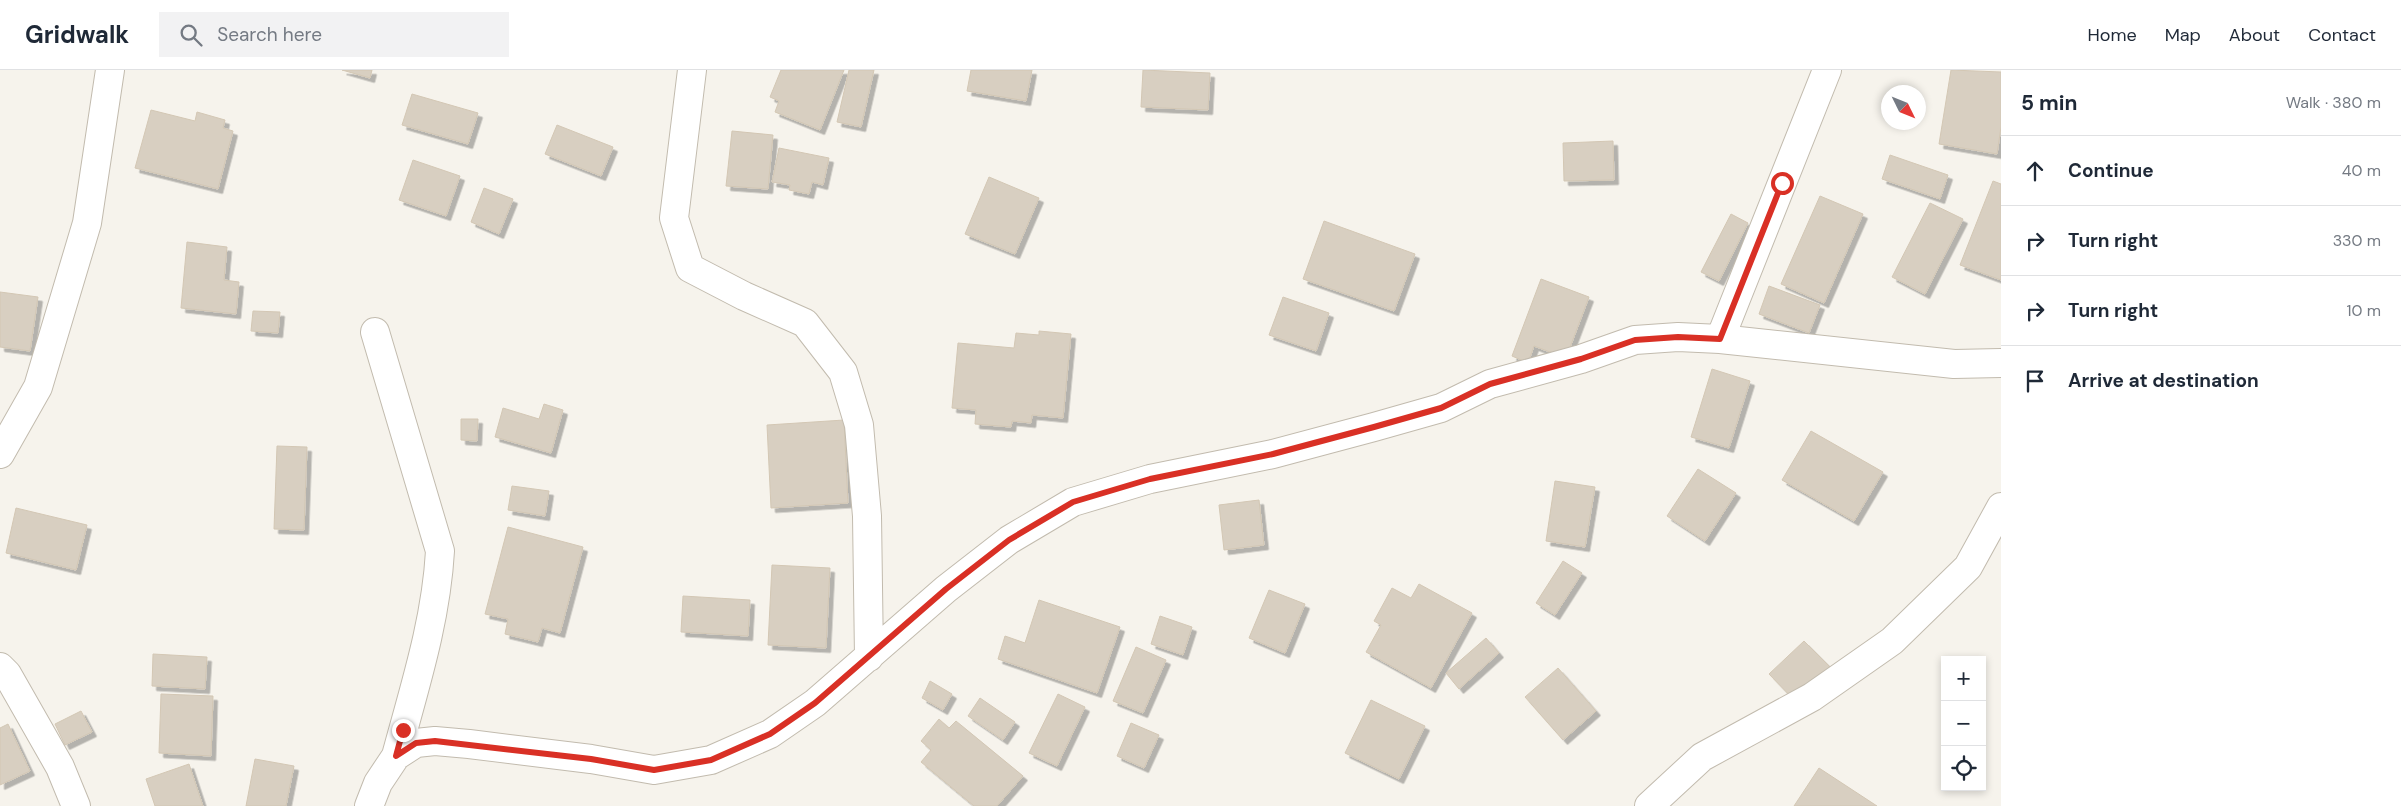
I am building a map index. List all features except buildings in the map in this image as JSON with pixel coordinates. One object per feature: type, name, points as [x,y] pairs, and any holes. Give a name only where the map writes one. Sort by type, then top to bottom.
[{"type":"street","points":[[0,454],[38,387],[87,223],[110,70]]},
{"type":"street","points":[[692,70],[674,218],[690,268],[744,296],[805,323],[843,372],[859,425],[867,516],[869,657]]},
{"type":"street","points":[[1720,339],[1827,70]]},
{"type":"street","points":[[369,806],[378,783],[396,756],[420,673],[438,585],[440,551],[375,332]]},
{"type":"street","points":[[396,756],[416,743],[435,741],[591,759],[654,770],[711,760],[770,734],[815,703],[946,589],[1009,540],[1073,502],[1150,479],[1273,454],[1441,408],[1490,384],[1581,359],[1635,340],[1678,337],[1720,339],[1954,364],[2001,363]]},
{"type":"street","points":[[1649,806],[1702,757],[1812,697],[1892,641],[1968,567],[2001,507]]},
{"type":"street","points":[[0,667],[7,674],[60,767],[76,806]]},
{"type":"route","points":[[403,730],[396,756],[416,743],[435,741],[591,759],[654,770],[711,760],[770,734],[815,703],[946,589],[1009,540],[1073,502],[1150,479],[1273,454],[1441,408],[1490,384],[1581,359],[1635,340],[1678,337],[1720,339],[1782,183]]}]
